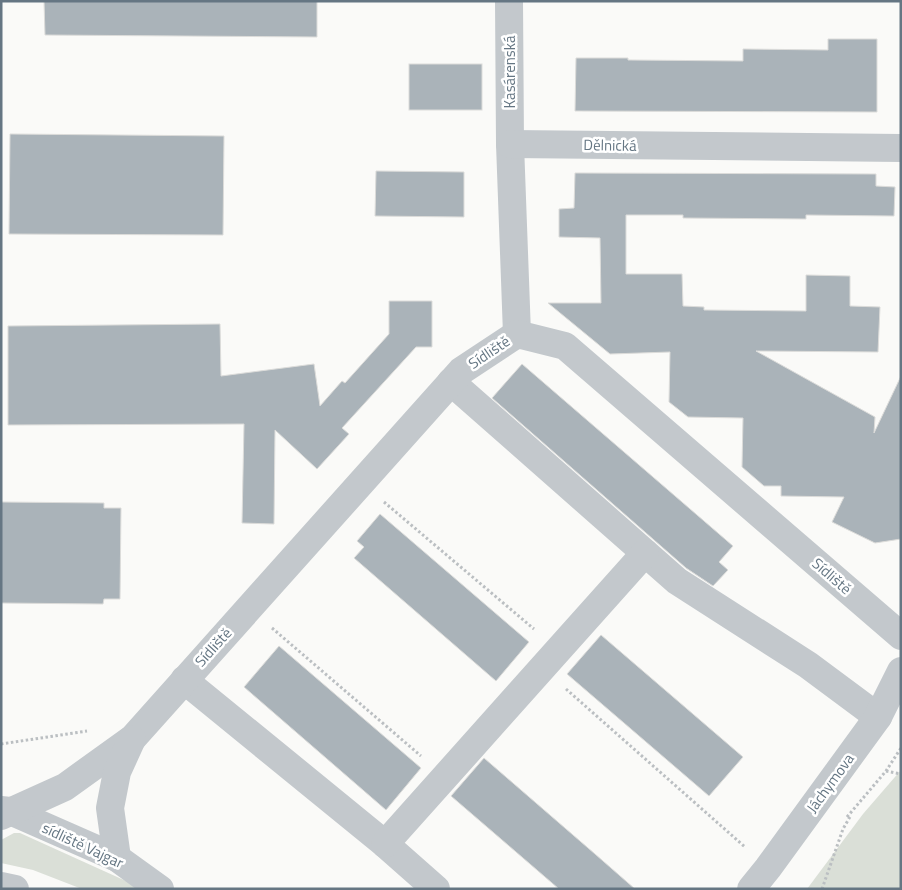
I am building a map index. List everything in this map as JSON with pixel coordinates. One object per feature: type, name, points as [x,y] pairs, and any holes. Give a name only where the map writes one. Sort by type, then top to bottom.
[{"type":"street","name":"Kasárenská","points":[[509,1],[510,144]]},
{"type":"street","name":"Dělnická","points":[[510,144],[901,148]]},
{"type":"street","points":[[510,144],[517,334]]},
{"type":"street","name":"Sídliště","points":[[133,738],[461,370],[517,334],[565,346],[901,636]]},
{"type":"street","points":[[451,382],[677,581],[808,665],[878,717]]},
{"type":"street","points":[[385,844],[645,553]]},
{"type":"street","name":"Jáchymova","points":[[751,889],[878,717],[901,671]]},
{"type":"street","points":[[184,680],[385,844],[436,889]]},
{"type":"street","points":[[4,812],[65,787],[133,738]]},
{"type":"street","points":[[117,858],[110,808],[116,772],[133,738]]},
{"type":"street","name":"sídliště Vajgar","points":[[4,812],[117,858],[160,889]]},
{"type":"street","points":[[1,886],[14,889]]},
{"type":"path","points":[[383,502],[558,649]]},
{"type":"path","points":[[269,626],[445,776]]},
{"type":"path","points":[[559,683],[750,852]]},
{"type":"path","points":[[1,744],[89,730]]},
{"type":"path","points":[[901,748],[886,771],[901,774]]},
{"type":"path","points":[[822,889],[843,829],[856,806]]},
{"type":"shaded area","points":[[901,770],[901,889],[807,889],[863,814]]},
{"type":"shaded area","points":[[14,833],[20,833],[126,881],[138,889],[82,889],[33,870],[1,863],[1,840]]},
{"type":"building","points":[[44,1],[317,1],[317,37],[45,35]]},
{"type":"building","points":[[828,39],[877,39],[877,112],[575,111],[576,58],[743,61],[743,49],[828,50]]},
{"type":"building","points":[[409,64],[482,64],[482,110],[409,110]]},
{"type":"building","points":[[10,134],[224,136],[223,235],[9,234]]},
{"type":"building","points":[[376,171],[464,172],[464,217],[375,216]]},
{"type":"building","points":[[575,173],[876,174],[876,186],[895,187],[894,216],[806,215],[806,219],[683,218],[683,215],[626,215],[626,274],[682,274],[683,306],[704,307],[704,310],[806,311],[806,275],[850,276],[850,306],[880,307],[878,352],[756,351],[875,417],[874,433],[901,376],[901,539],[875,543],[832,522],[844,497],[781,496],[781,486],[764,486],[742,467],[743,418],[688,417],[669,402],[670,352],[610,354],[548,303],[601,303],[600,238],[559,237],[559,209],[574,208]]},
{"type":"building","points":[[389,301],[432,301],[432,347],[416,347],[342,428],[349,434],[317,469],[275,430],[274,524],[242,523],[244,424],[8,425],[8,326],[220,324],[221,376],[314,364],[320,406],[342,381],[345,383],[389,334]]},
{"type":"building","points":[[522,364],[733,546],[719,562],[728,570],[713,586],[686,568],[492,398]]},
{"type":"building","points":[[1,502],[104,503],[104,508],[121,508],[120,599],[104,599],[103,604],[1,603]]},
{"type":"building","points":[[380,514],[529,642],[496,681],[354,558],[364,547],[357,541]]},
{"type":"building","points":[[601,635],[743,757],[709,796],[567,674]]},
{"type":"building","points":[[279,646],[421,768],[386,810],[244,687]]},
{"type":"building","points":[[484,758],[635,889],[559,889],[451,796]]}]
